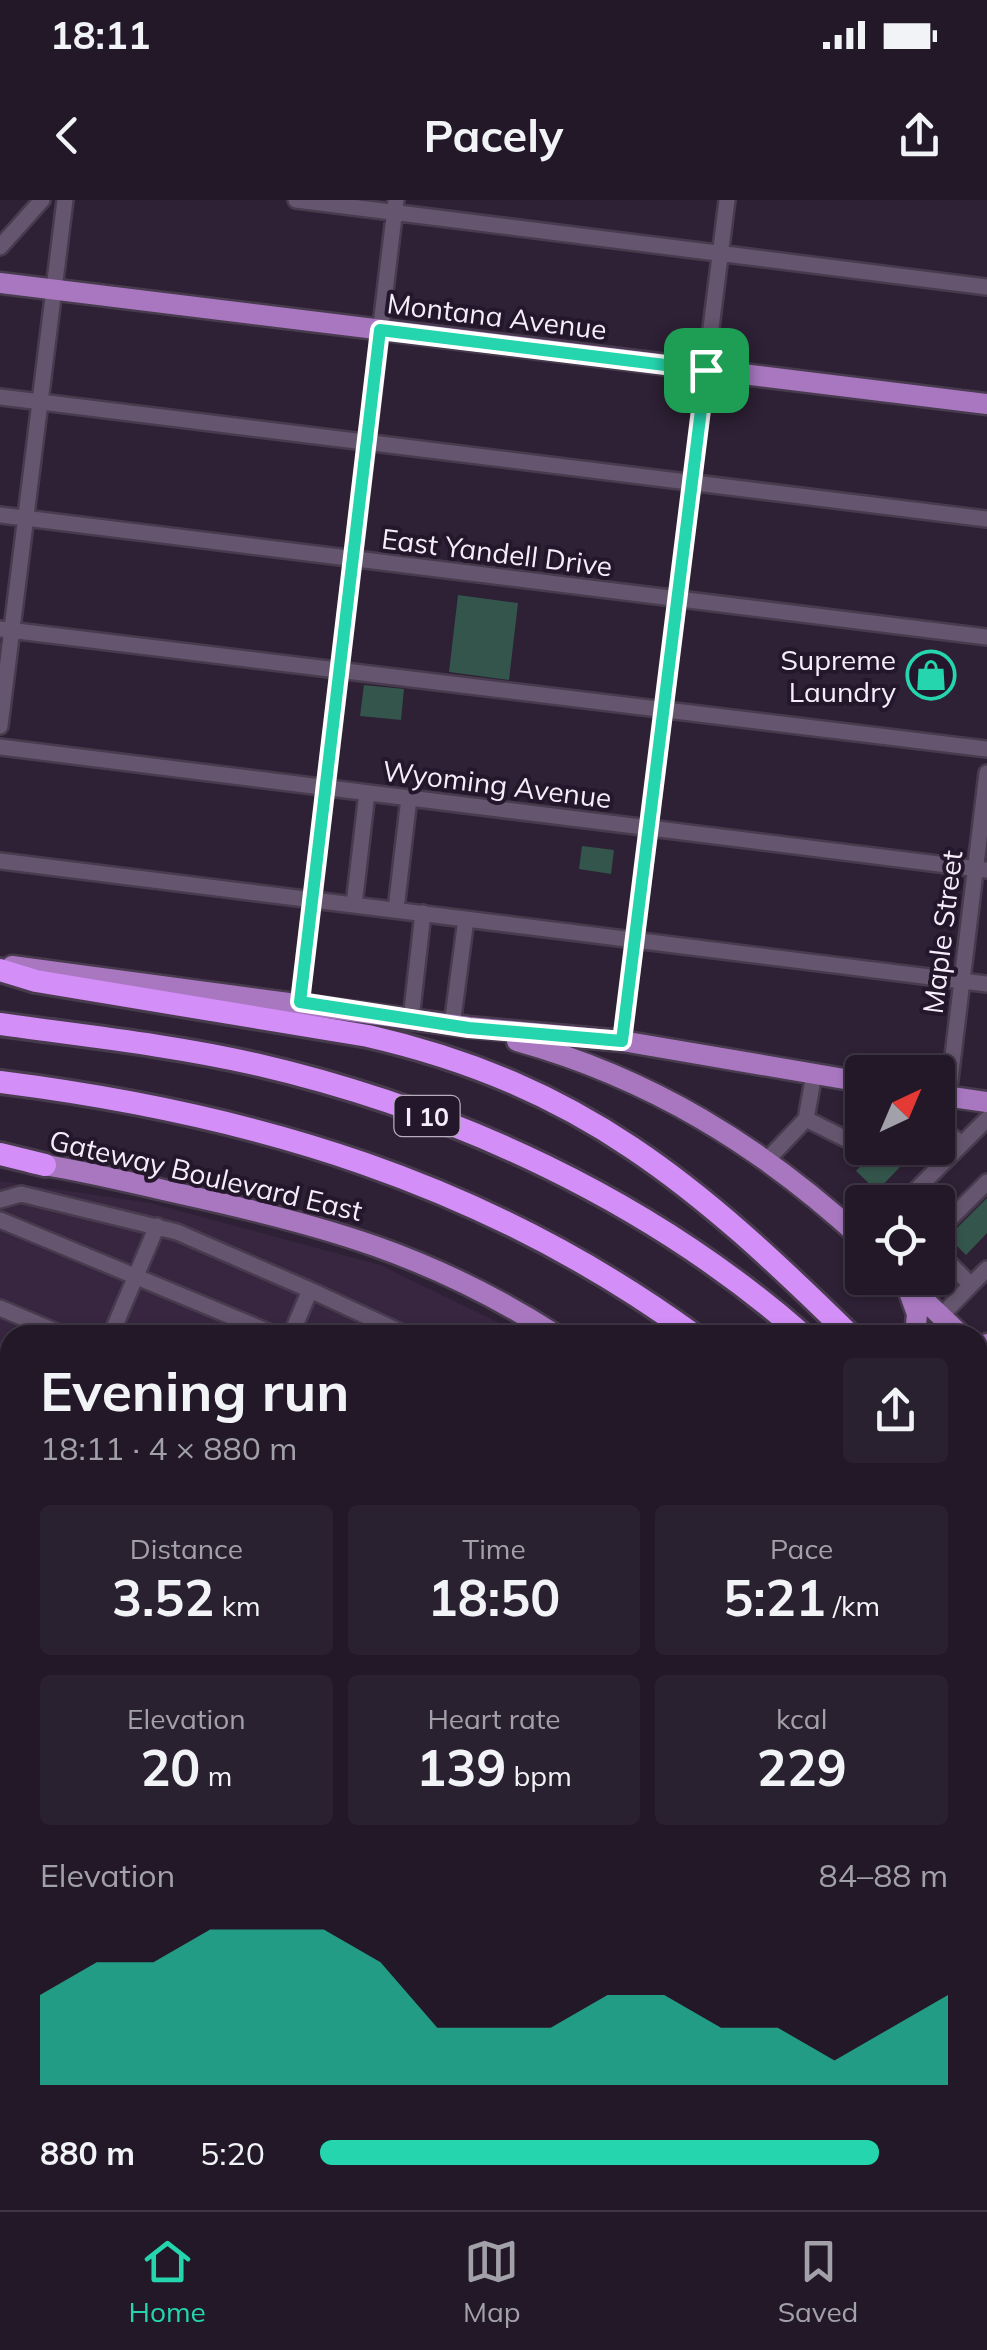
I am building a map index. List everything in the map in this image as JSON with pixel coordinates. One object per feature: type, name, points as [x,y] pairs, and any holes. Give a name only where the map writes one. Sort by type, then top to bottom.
[{"type":"highway","points":[[0,967],[36,981],[368,1036],[414,1047],[512,1082],[593,1122],[686,1183],[839,1325]]},
{"type":"highway","name":"I 10","points":[[0,1024],[115,1038],[256,1064],[336,1085],[470,1132],[578,1182],[648,1222],[789,1325]]},
{"type":"highway","name":"I 10","points":[[0,1082],[85,1093],[200,1116],[374,1165],[496,1214],[556,1245],[679,1325]]},
{"type":"highway","points":[[0,1156],[45,1165]]},
{"type":"main road","name":"Montana Avenue","points":[[0,283],[987,404]]},
{"type":"main road","points":[[0,967],[300,1002],[461,1026],[622,1041],[845,1079]]},
{"type":"main road","points":[[461,1026],[574,1058],[640,1084],[768,1158],[845,1224]]},
{"type":"main road","points":[[955,1098],[987,1102]]},
{"type":"main road","name":"Gateway Boulevard East","points":[[45,1165],[294,1218],[364,1238],[453,1276],[539,1325]]},
{"type":"main road","points":[[911,1295],[916,1303],[915,1325]]},
{"type":"main road","points":[[919,1295],[950,1325]]},
{"type":"street","points":[[0,247],[42,200]]},
{"type":"street","points":[[0,726],[6,630],[26,518],[64,200]]},
{"type":"street","points":[[296,200],[395,206],[720,254],[987,287]]},
{"type":"street","points":[[622,1041],[727,200]]},
{"type":"street","points":[[300,1002],[395,206]]},
{"type":"street","points":[[0,397],[987,518]]},
{"type":"street","name":"East Yandell Drive","points":[[0,515],[987,637]]},
{"type":"street","points":[[6,630],[987,749]]},
{"type":"street","name":"Wyoming Avenue","points":[[0,748],[981,869]]},
{"type":"street","name":"Maple Street","points":[[950,1055],[981,869],[987,773]]},
{"type":"street","points":[[354,904],[366,793]]},
{"type":"street","points":[[396,910],[409,798]]},
{"type":"street","points":[[0,861],[987,984]]},
{"type":"street","points":[[411,1019],[424,913]]},
{"type":"street","points":[[461,1026],[466,919]]},
{"type":"street","points":[[768,1158],[806,1119],[814,1074]]},
{"type":"street","points":[[806,1119],[845,1138]]},
{"type":"street","points":[[955,1144],[987,1119]]},
{"type":"street","points":[[918,1185],[936,1165]]},
{"type":"street","points":[[955,1202],[987,1171]]},
{"type":"street","points":[[955,1214],[987,1182]]},
{"type":"street","points":[[0,1200],[21,1194],[157,1226],[202,1241],[385,1325]]},
{"type":"street","points":[[0,1220],[252,1325]]},
{"type":"street","points":[[116,1325],[157,1226]]},
{"type":"street","points":[[955,1269],[971,1285]]},
{"type":"street","points":[[941,1316],[987,1269]]},
{"type":"street","points":[[295,1325],[310,1290]]},
{"type":"street","points":[[0,1308],[40,1325]]},
{"type":"shaded area","points":[[0,1181],[150,1203],[380,1265],[503,1325],[0,1325]]},
{"type":"building","points":[[458,595],[518,603],[509,680],[449,672]]},
{"type":"building","points":[[364,685],[404,689],[401,720],[360,716]]},
{"type":"building","points":[[582,846],[614,850],[611,874],[579,869]]},
{"type":"building","points":[[862,1165],[902,1165],[883,1185],[871,1185],[856,1171]]},
{"type":"building","points":[[987,1198],[987,1233],[966,1255],[955,1244],[955,1230]]},
{"type":"place","name":"Supreme Laundry","points":[[931,675]]},
{"type":"route","points":[[380,330],[706,370],[622,1041],[469,1028],[300,1002],[380,330]]}]
